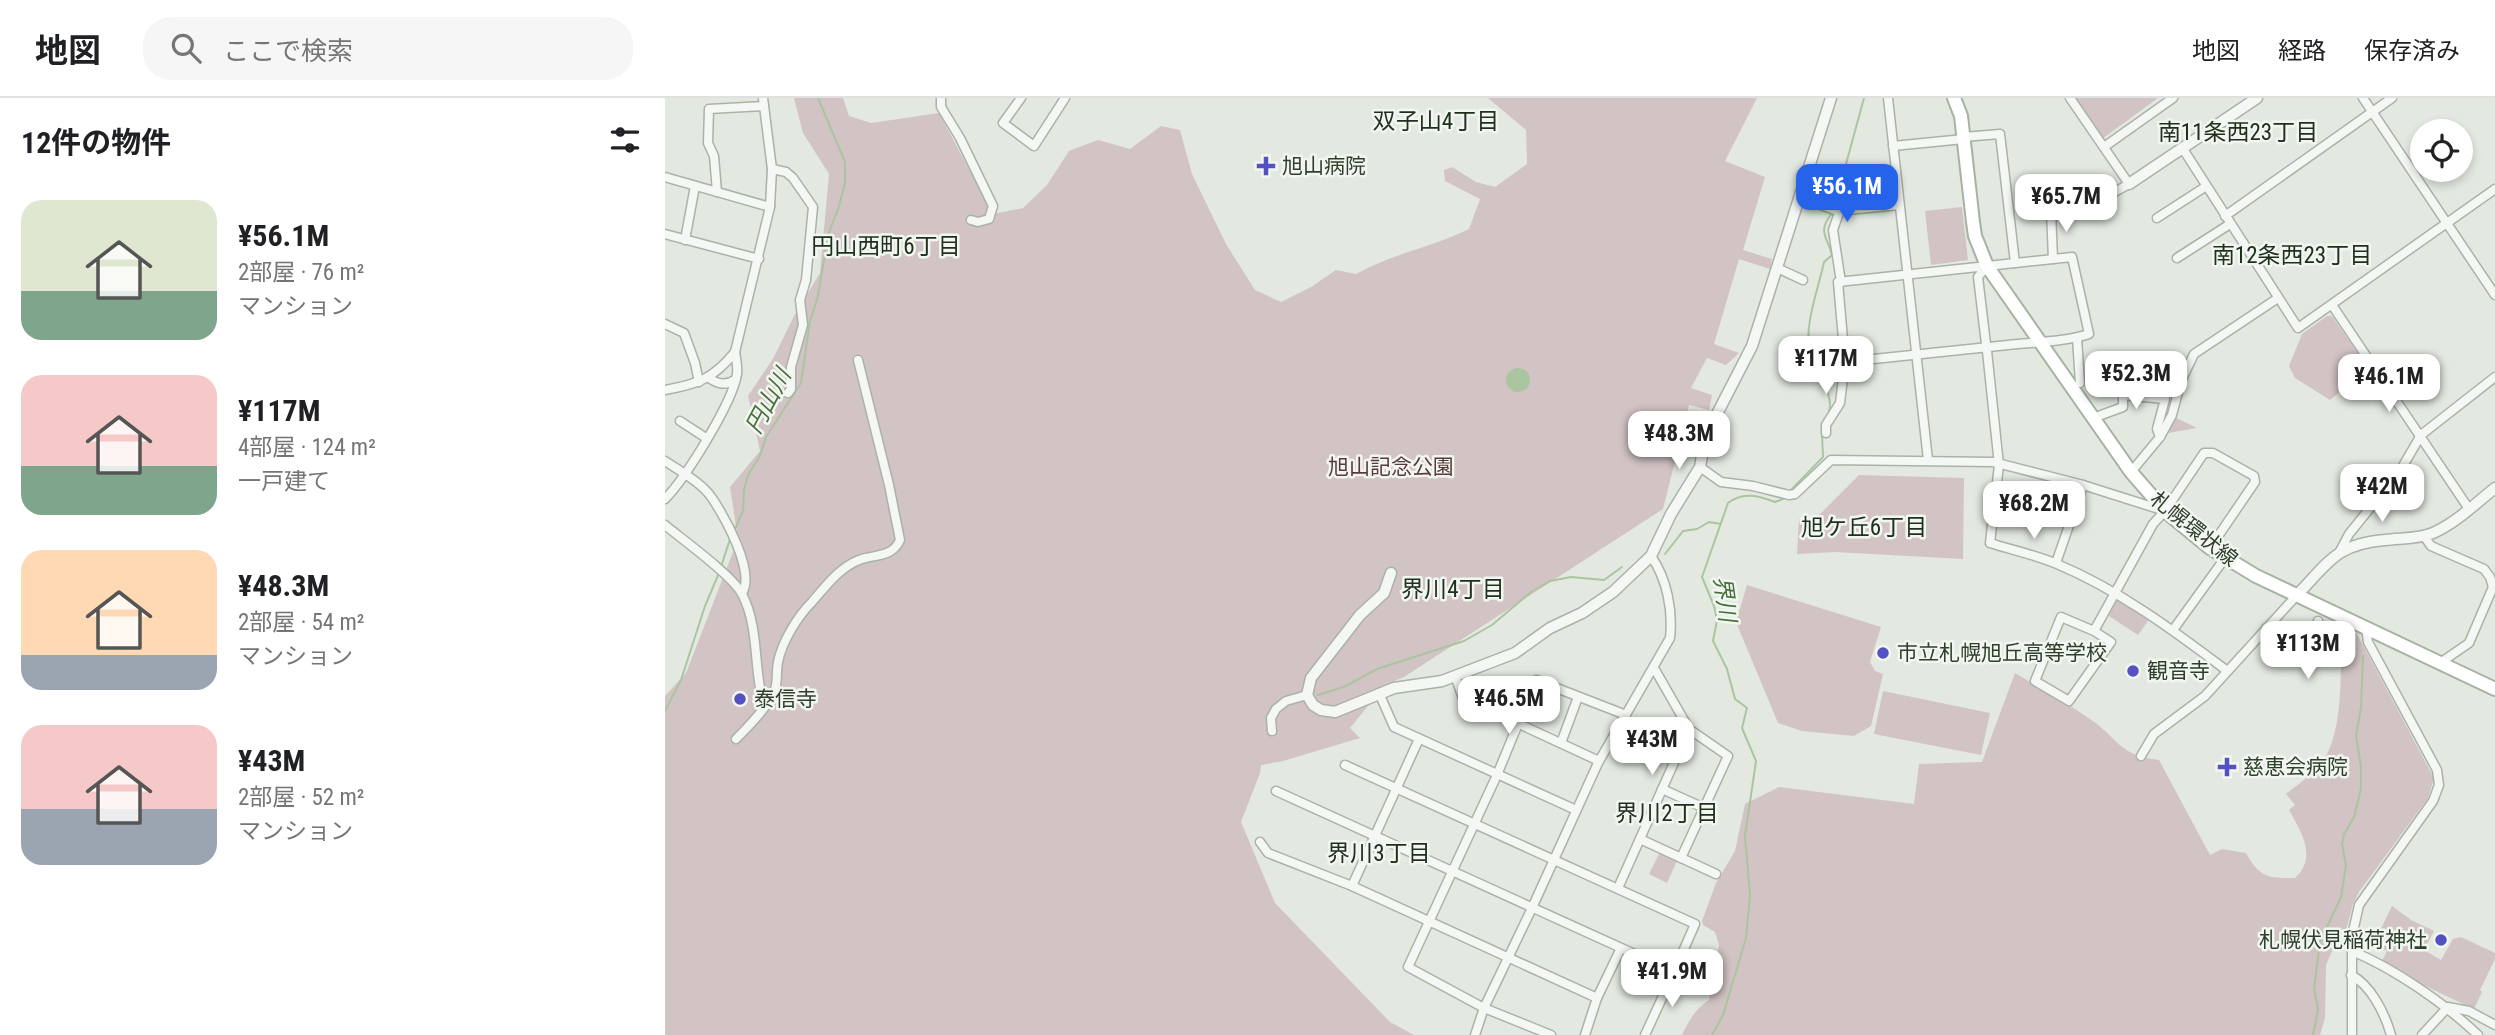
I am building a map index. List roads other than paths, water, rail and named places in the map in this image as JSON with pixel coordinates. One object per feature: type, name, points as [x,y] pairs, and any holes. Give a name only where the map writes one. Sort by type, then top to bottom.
[{"type":"main road","name":"札幌環状線","points":[[1954,98],[1961,116],[1975,236],[1987,266],[2131,472],[2165,511],[2210,548],[2256,576],[2495,689]]},
{"type":"street","points":[[941,98],[941,107],[960,138],[993,206],[989,219],[978,222],[971,220]]},
{"type":"street","points":[[1021,98],[1003,123],[1034,146],[1066,98],[1075,104]]},
{"type":"street","points":[[1391,573],[1384,593],[1360,615],[1311,678],[1307,695],[1313,705],[1321,710],[1335,712],[1394,688],[1429,684],[1515,653],[1551,628],[1581,614],[1613,592],[1651,556],[1671,514],[1700,467],[1703,450],[1716,416],[1752,346],[1832,98]]},
{"type":"street","points":[[1888,98],[1928,460]]},
{"type":"street","points":[[2070,98],[2129,184]]},
{"type":"street","points":[[2103,147],[2173,98]]},
{"type":"street","points":[[2102,199],[2183,149],[2257,98]]},
{"type":"street","points":[[2363,98],[2495,295]]},
{"type":"street","points":[[2176,258],[2392,98]]},
{"type":"street","points":[[665,390],[709,378],[723,367],[735,352],[770,207],[772,169],[764,102],[709,110],[708,143],[714,156],[717,192]]},
{"type":"street","points":[[1893,146],[2000,134],[2015,263]]},
{"type":"street","points":[[2183,149],[2298,328],[2495,189]]},
{"type":"street","points":[[772,169],[786,172],[793,178],[813,207],[806,280],[800,300],[803,325],[788,393]]},
{"type":"street","points":[[665,177],[770,207]]},
{"type":"street","points":[[685,240],[695,186]]},
{"type":"street","points":[[2157,218],[2205,187]]},
{"type":"street","points":[[1800,198],[1840,210],[1899,205]]},
{"type":"street","points":[[1840,210],[1833,230],[1841,282]]},
{"type":"street","points":[[2051,210],[2053,259]]},
{"type":"street","points":[[665,234],[759,259]]},
{"type":"street","points":[[1826,433],[1826,425],[1839,403],[1845,362],[1837,282],[2073,258],[2089,334],[2077,338],[1845,362]]},
{"type":"street","points":[[1987,266],[1978,277],[1999,465],[1990,543],[2056,563],[2116,593],[2227,670]]},
{"type":"street","points":[[1777,268],[1803,280]]},
{"type":"street","points":[[2131,472],[2160,437],[2172,415],[2181,381],[2194,354],[2278,298]]},
{"type":"street","points":[[2332,305],[2469,509]]},
{"type":"street","points":[[665,324],[684,333],[699,382]]},
{"type":"street","points":[[2077,338],[2080,383]]},
{"type":"street","points":[[665,499],[686,475],[725,404],[735,380],[735,352]]},
{"type":"street","points":[[736,739],[775,690],[778,661],[785,642],[809,605],[841,571],[859,560],[896,549],[900,540],[858,360]]},
{"type":"street","points":[[723,367],[735,380]]},
{"type":"street","points":[[2141,756],[2154,734],[2205,696],[2340,551],[2349,534],[2400,471],[2421,435],[2495,377]]},
{"type":"street","points":[[709,378],[717,383],[728,384],[735,380]]},
{"type":"street","points":[[2093,418],[2123,407],[2123,395],[2165,398],[2157,429],[2160,437]]},
{"type":"street","points":[[680,421],[706,438]]},
{"type":"street","points":[[2094,631],[2153,524],[2165,511],[2204,453],[2213,453],[2254,476],[2255,482],[2210,548]]},
{"type":"street","points":[[1700,467],[1721,482],[1789,495],[1795,494],[1831,460],[1993,462],[2083,485],[2165,511]]},
{"type":"street","points":[[665,461],[711,496],[730,530],[744,570],[745,587],[742,593]]},
{"type":"street","points":[[2056,563],[2083,485]]},
{"type":"street","points":[[2340,551],[2363,542],[2424,536],[2448,526],[2495,488]]},
{"type":"street","points":[[665,525],[742,593],[748,610],[764,706]]},
{"type":"street","points":[[2424,536],[2431,545],[2484,569],[2493,587],[2469,643],[2440,663]]},
{"type":"street","points":[[1475,1035],[1507,957],[1599,761],[1670,638],[1666,583],[1651,556]]},
{"type":"street","points":[[2173,630],[2225,558]]},
{"type":"street","points":[[2061,617],[2094,631],[2111,642],[2069,701],[2035,681],[2061,617]]},
{"type":"street","points":[[2266,628],[2308,667],[2318,621]]},
{"type":"street","points":[[2352,1035],[2353,924],[2363,897],[2433,801],[2439,785],[2437,770],[2368,642],[2366,628]]},
{"type":"street","points":[[1654,668],[1689,729],[1728,756],[1681,858]]},
{"type":"street","points":[[1455,676],[1463,698],[1599,761]]},
{"type":"street","points":[[1551,1035],[1484,1008],[1408,967],[1497,775],[1536,680],[1626,715]]},
{"type":"street","points":[[1379,693],[1394,727],[1576,810]]},
{"type":"street","points":[[1272,731],[1271,718],[1280,705],[1307,695]]},
{"type":"street","points":[[1561,743],[1578,697]]},
{"type":"street","points":[[1618,888],[1689,729]]},
{"type":"street","points":[[1352,886],[1419,739]]},
{"type":"street","points":[[1345,765],[1695,924],[1645,1035]]},
{"type":"street","points":[[1662,789],[1704,808]]},
{"type":"street","points":[[1276,791],[1674,972]]},
{"type":"street","points":[[1640,839],[1716,874]]},
{"type":"street","points":[[1261,842],[1268,853],[1352,886],[1597,998]]},
{"type":"street","points":[[1585,1035],[1597,998],[1621,948]]},
{"type":"street","points":[[2351,951],[2367,957],[2448,1007],[2478,1035]]},
{"type":"street","points":[[2351,975],[2361,980],[2386,1019],[2391,1035]]},
{"type":"street","points":[[2448,1007],[2469,1012],[2495,1025]]},
{"type":"street","points":[[2422,1035],[2448,1007]]},
{"type":"waterway","name":"円山川","points":[[734,531],[743,511],[748,475],[760,456],[766,437],[801,383],[810,321],[818,296],[828,235],[845,183],[845,162],[818,98]]},
{"type":"waterway","name":"界川","points":[[1839,206],[1844,169],[1864,98]]},
{"type":"waterway","name":"界川","points":[[1829,412],[1829,396],[1811,358],[1808,339],[1810,317],[1824,262],[1832,255],[1824,230],[1832,213]]},
{"type":"waterway","name":"界川","points":[[1791,490],[1823,457],[1822,434]]},
{"type":"waterway","name":"界川","points":[[1712,1035],[1723,1015],[1746,938],[1750,895],[1745,836],[1756,761],[1742,728],[1747,708],[1735,699],[1727,669],[1713,641],[1717,620],[1702,577],[1728,503],[1745,496],[1775,502],[1783,499]]},
{"type":"waterway","points":[[1665,554],[1683,531],[1697,529],[1709,522],[1721,524]]},
{"type":"waterway","name":"円山川","points":[[721,567],[731,536]]},
{"type":"waterway","points":[[1318,695],[1346,686],[1377,669],[1464,641],[1492,625],[1531,592],[1550,581],[1571,577],[1604,580],[1622,567]]},
{"type":"waterway","name":"円山川","points":[[665,711],[681,680],[705,606],[719,573]]},
{"type":"waterway","points":[[2313,1035],[2318,1009],[2314,989],[2320,942],[2341,897],[2346,865],[2342,844],[2344,834],[2354,817],[2361,789],[2356,736],[2361,708],[2363,656]]},
{"type":"place","name":"旭山病院","points":[[1266,166]]},
{"type":"place","name":"市立札幌旭丘高等学校","points":[[1883,653]]},
{"type":"place","name":"観音寺","points":[[2133,671]]},
{"type":"place","name":"泰信寺","points":[[740,699]]},
{"type":"place","name":"慈恵会病院","points":[[2227,767]]},
{"type":"place","name":"札幌伏見稲荷神社","points":[[2441,940]]},
{"type":"district","name":"双子山4丁目","points":[[1436,121]]},
{"type":"district","name":"南11条西23丁目","points":[[2238,132]]},
{"type":"district","name":"円山西町6丁目","points":[[886,246]]},
{"type":"district","name":"南12条西23丁目","points":[[2292,255]]},
{"type":"district","name":"旭ケ丘6丁目","points":[[1864,527]]},
{"type":"district","name":"界川4丁目","points":[[1453,589]]},
{"type":"district","name":"界川2丁目","points":[[1667,813]]},
{"type":"district","name":"界川3丁目","points":[[1379,853]]},
{"type":"park label","name":"旭山記念公園","points":[[1391,467]]}]
